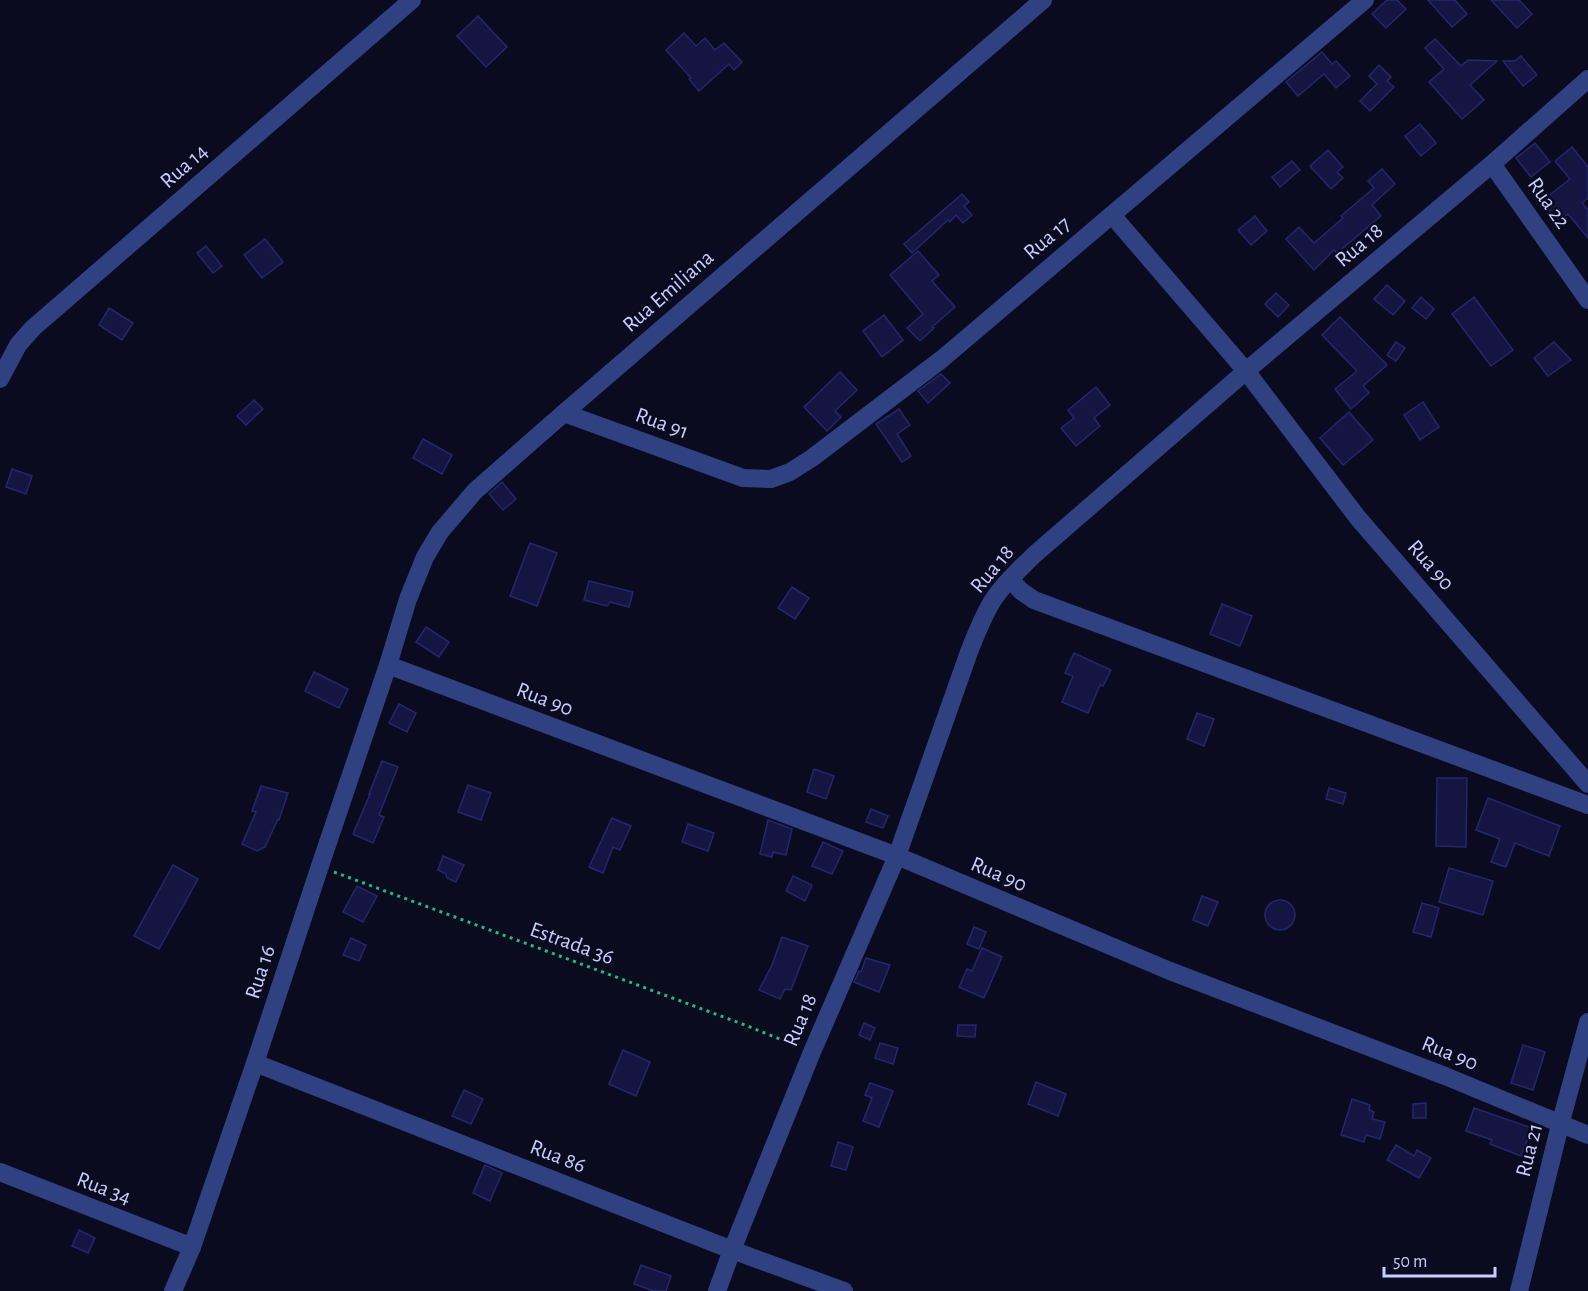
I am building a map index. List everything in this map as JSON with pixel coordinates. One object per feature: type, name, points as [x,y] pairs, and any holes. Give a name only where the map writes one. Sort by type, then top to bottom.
[{"type":"street","name":"Rua 14","points":[[0,379],[18,345],[33,328],[412,0]]},
{"type":"street","name":"Rua Emiliana","points":[[388,665],[408,599],[425,557],[440,532],[475,491],[1044,0]]},
{"type":"street","name":"Rua 17","points":[[743,478],[771,479],[790,472],[812,458],[942,359],[1365,0]]},
{"type":"street","name":"Rua 18","points":[[717,1291],[812,1052],[897,856],[979,627],[993,599],[1035,555],[1246,371],[1588,80]]},
{"type":"street","name":"Rua 22","points":[[1492,164],[1588,300]]},
{"type":"street","name":"Rua 90","points":[[1112,215],[1246,371],[1358,518],[1588,784]]},
{"type":"street","name":"Rua 91","points":[[564,413],[743,478]]},
{"type":"street","points":[[1010,579],[1034,600],[1588,805]]},
{"type":"street","name":"Rua 90","points":[[388,665],[897,856],[1170,971],[1444,1076],[1588,1135]]},
{"type":"street","name":"Rua 16","points":[[172,1291],[192,1247],[388,665]]},
{"type":"street","name":"Rua 21","points":[[1519,1291],[1588,1022]]},
{"type":"street","name":"Rua 86","points":[[255,1063],[732,1250],[843,1291]]},
{"type":"street","name":"Rua 34","points":[[0,1172],[192,1247]]},
{"type":"path","name":"Estrada 36","points":[[320,866],[812,1052]]},
{"type":"building","points":[[1387,0],[1397,0],[1406,9],[1386,28],[1372,14]]},
{"type":"building","points":[[1428,0],[1455,0],[1467,14],[1452,27]]},
{"type":"building","points":[[1491,0],[1519,0],[1532,14],[1517,28]]},
{"type":"building","points":[[478,16],[507,47],[486,67],[457,36]]},
{"type":"building","points":[[684,33],[696,46],[705,38],[715,50],[724,43],[742,62],[734,70],[729,64],[699,91],[689,79],[691,78],[666,50]]},
{"type":"building","points":[[1435,39],[1461,66],[1468,60],[1497,61],[1470,85],[1484,100],[1462,119],[1429,82],[1444,69],[1425,48]]},
{"type":"building","points":[[1322,52],[1332,64],[1336,61],[1350,76],[1336,88],[1324,74],[1298,96],[1286,82]]},
{"type":"building","points":[[1521,56],[1537,75],[1523,86],[1503,61],[1515,61]]},
{"type":"building","points":[[1379,65],[1391,77],[1387,81],[1394,87],[1370,111],[1360,101],[1377,84],[1369,76]]},
{"type":"building","points":[[1420,124],[1436,143],[1421,156],[1405,136]]},
{"type":"building","points":[[1535,143],[1550,162],[1531,177],[1516,158]]},
{"type":"building","points":[[1572,147],[1588,167],[1588,198],[1582,203],[1588,210],[1588,238],[1568,214],[1558,222],[1542,201],[1570,179],[1555,161]]},
{"type":"building","points":[[1328,150],[1343,167],[1337,172],[1343,178],[1331,189],[1310,166]]},
{"type":"building","points":[[1292,161],[1300,170],[1280,187],[1272,177]]},
{"type":"building","points":[[1382,169],[1395,184],[1372,205],[1381,216],[1337,253],[1334,250],[1314,270],[1286,239],[1299,227],[1314,243],[1374,188],[1368,181]]},
{"type":"building","points":[[962,194],[969,202],[964,206],[972,215],[963,223],[956,215],[950,222],[948,220],[912,253],[904,244]]},
{"type":"building","points":[[1255,216],[1267,231],[1251,245],[1238,230]]},
{"type":"building","points":[[265,239],[283,262],[262,278],[244,255]]},
{"type":"building","points":[[206,246],[222,266],[213,273],[197,253]]},
{"type":"building","points":[[918,251],[939,275],[932,281],[955,307],[920,341],[907,328],[923,314],[890,275]]},
{"type":"building","points":[[1387,285],[1405,301],[1393,315],[1374,299]]},
{"type":"building","points":[[1276,293],[1289,305],[1278,317],[1265,304]]},
{"type":"building","points":[[1421,297],[1434,309],[1426,319],[1412,308]]},
{"type":"building","points":[[1474,297],[1513,350],[1491,366],[1452,314]]},
{"type":"building","points":[[109,308],[133,323],[122,340],[99,325]]},
{"type":"building","points":[[884,315],[903,340],[882,357],[863,331]]},
{"type":"building","points":[[1340,317],[1387,365],[1363,386],[1369,393],[1351,409],[1335,389],[1357,371],[1322,335]]},
{"type":"building","points":[[1396,342],[1405,348],[1396,361],[1387,355]]},
{"type":"building","points":[[1554,342],[1571,360],[1548,376],[1534,358]]},
{"type":"building","points":[[840,372],[857,390],[835,411],[841,417],[827,431],[804,407]]},
{"type":"building","points":[[941,374],[950,383],[928,403],[918,391]]},
{"type":"building","points":[[1096,387],[1110,405],[1094,418],[1100,426],[1076,446],[1061,428],[1074,418],[1068,410]]},
{"type":"building","points":[[254,400],[263,409],[246,425],[237,416]]},
{"type":"building","points":[[1423,402],[1439,427],[1420,440],[1404,415]]},
{"type":"building","points":[[899,409],[910,425],[897,434],[911,456],[902,462],[876,424]]},
{"type":"building","points":[[1349,412],[1373,440],[1343,465],[1320,438]]},
{"type":"building","points":[[423,439],[452,455],[442,474],[413,458]]},
{"type":"building","points":[[12,469],[32,476],[26,494],[6,487]]},
{"type":"building","points":[[502,482],[516,499],[503,510],[489,494]]},
{"type":"building","points":[[530,543],[557,553],[537,606],[510,596]]},
{"type":"building","points":[[589,581],[633,592],[629,607],[610,602],[607,606],[584,600]]},
{"type":"building","points":[[792,587],[809,598],[795,619],[778,608]]},
{"type":"building","points":[[1222,604],[1252,616],[1240,646],[1210,634]]},
{"type":"building","points":[[426,627],[449,642],[439,657],[416,642]]},
{"type":"building","points":[[1074,653],[1111,670],[1103,686],[1100,685],[1088,713],[1062,702],[1073,676],[1065,673]]},
{"type":"building","points":[[314,672],[348,689],[339,708],[305,691]]},
{"type":"building","points":[[399,704],[416,713],[407,732],[389,723]]},
{"type":"building","points":[[1197,713],[1214,719],[1204,746],[1187,739]]},
{"type":"building","points":[[382,761],[398,767],[379,815],[384,817],[373,843],[353,834]]},
{"type":"building","points":[[814,769],[834,776],[826,799],[807,792]]},
{"type":"building","points":[[1437,778],[1467,778],[1466,847],[1436,846]]},
{"type":"building","points":[[468,785],[491,793],[481,820],[458,812]]},
{"type":"building","points":[[261,786],[288,793],[279,820],[265,847],[257,851],[242,844],[256,812],[252,811]]},
{"type":"building","points":[[1329,788],[1346,793],[1343,804],[1326,799]]},
{"type":"building","points":[[1488,798],[1560,826],[1549,856],[1515,843],[1506,867],[1491,862],[1500,839],[1476,830]]},
{"type":"building","points":[[871,809],[888,816],[883,828],[866,822]]},
{"type":"building","points":[[612,818],[631,826],[620,850],[613,847],[603,873],[589,867]]},
{"type":"building","points":[[768,820],[792,829],[786,855],[773,852],[772,857],[760,854]]},
{"type":"building","points":[[688,824],[714,833],[708,851],[682,842]]},
{"type":"building","points":[[823,842],[843,851],[832,874],[812,866]]},
{"type":"building","points":[[443,856],[464,865],[456,882],[438,870]]},
{"type":"building","points":[[173,865],[198,879],[159,949],[134,936]]},
{"type":"building","points":[[1449,868],[1493,881],[1483,915],[1439,902]]},
{"type":"building","points":[[793,876],[812,885],[805,901],[786,891]]},
{"type":"building","points":[[357,886],[377,896],[363,922],[343,912]]},
{"type":"building","points":[[1202,896],[1218,902],[1208,926],[1193,920]]},
{"type":"building","points":[[1280,900],[1290,905],[1295,915],[1290,925],[1280,930],[1270,925],[1265,915],[1270,905]]},
{"type":"building","points":[[1422,903],[1439,908],[1431,937],[1413,932]]},
{"type":"building","points":[[974,927],[986,932],[979,949],[967,944]]},
{"type":"building","points":[[782,937],[808,946],[791,990],[785,989],[780,999],[759,990],[772,965]]},
{"type":"building","points":[[351,938],[366,945],[359,961],[343,955]]},
{"type":"building","points":[[982,948],[1002,957],[984,998],[959,987],[967,969],[972,971]]},
{"type":"building","points":[[866,958],[890,965],[879,992],[854,982]]},
{"type":"building","points":[[864,1023],[875,1028],[870,1040],[859,1035]]},
{"type":"building","points":[[958,1025],[976,1025],[975,1037],[957,1036]]},
{"type":"building","points":[[880,1043],[898,1048],[893,1064],[875,1058]]},
{"type":"building","points":[[1523,1045],[1545,1052],[1533,1090],[1511,1083]]},
{"type":"building","points":[[623,1050],[650,1062],[636,1096],[609,1084]]},
{"type":"building","points":[[1036,1082],[1066,1094],[1058,1116],[1028,1104]]},
{"type":"building","points":[[870,1083],[893,1091],[879,1127],[863,1121],[872,1098],[865,1095]]},
{"type":"building","points":[[464,1090],[483,1099],[471,1124],[452,1116]]},
{"type":"building","points":[[1352,1099],[1370,1105],[1369,1110],[1374,1112],[1372,1119],[1385,1122],[1380,1139],[1366,1135],[1364,1142],[1341,1135]]},
{"type":"building","points":[[1426,1103],[1426,1118],[1413,1118],[1413,1104]]},
{"type":"building","points":[[1474,1108],[1532,1128],[1521,1156],[1490,1144],[1492,1140],[1466,1131]]},
{"type":"building","points":[[838,1142],[853,1147],[846,1170],[831,1166]]},
{"type":"building","points":[[1396,1145],[1414,1156],[1417,1150],[1431,1158],[1419,1178],[1387,1160]]},
{"type":"building","points":[[485,1165],[502,1173],[490,1201],[473,1193]]},
{"type":"building","points":[[79,1230],[95,1238],[88,1253],[72,1246]]},
{"type":"building","points":[[641,1265],[671,1276],[666,1291],[654,1291],[634,1284]]}]
